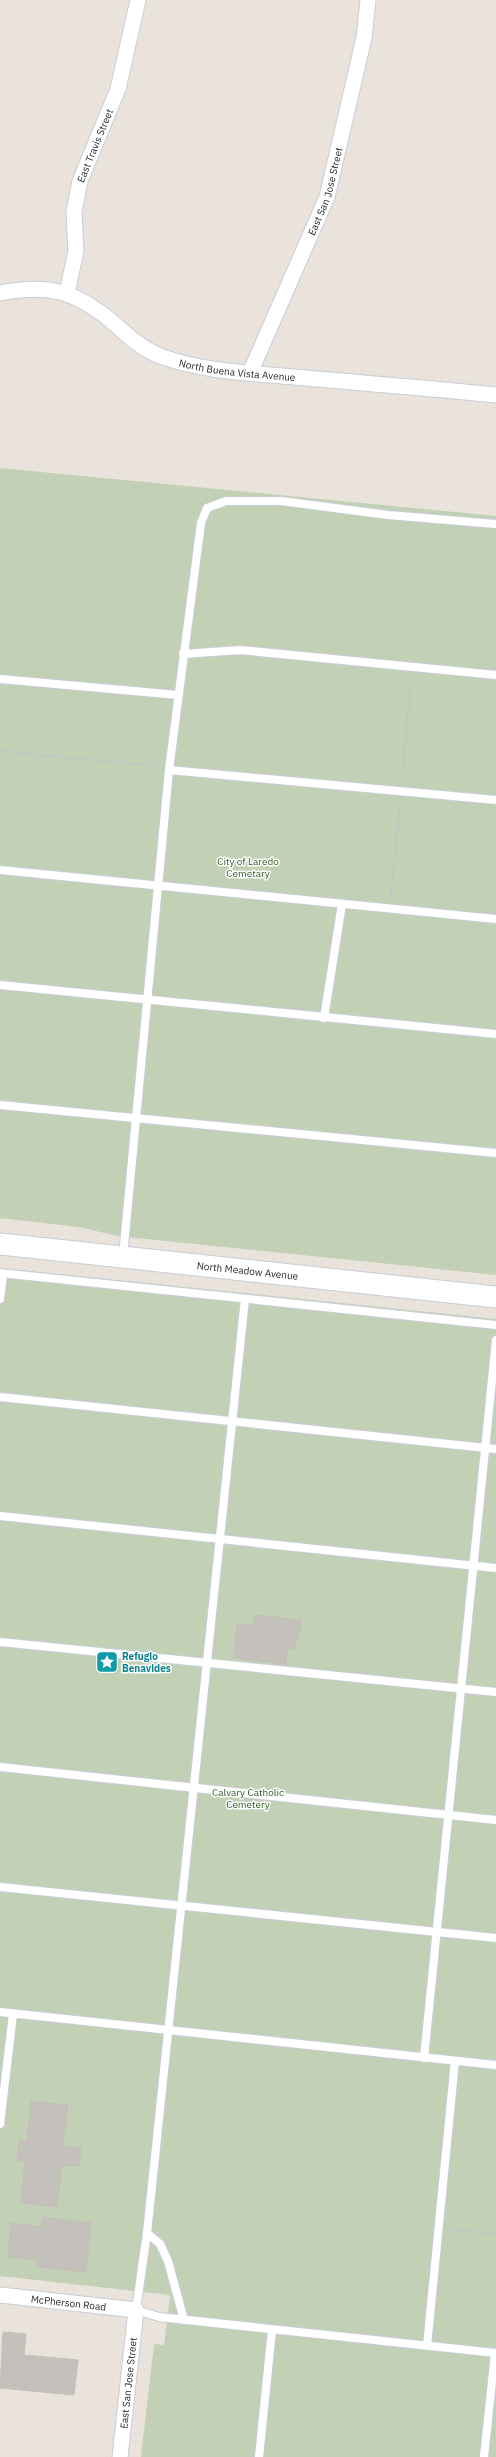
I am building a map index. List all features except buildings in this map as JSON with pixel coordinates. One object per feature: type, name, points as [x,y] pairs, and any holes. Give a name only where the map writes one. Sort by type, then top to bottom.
[{"type":"main road","name":"North Meadow Avenue","points":[[0,1244],[496,1297]]},
{"type":"street","name":"East Travis Street","points":[[66,292],[76,250],[74,212],[80,181],[118,89],[138,0]]},
{"type":"street","name":"East San Jose Street","points":[[250,373],[327,197],[364,38],[368,0]]},
{"type":"street","name":"North Buena Vista Avenue","points":[[0,293],[40,288],[66,292],[90,304],[136,343],[162,357],[186,364],[250,373],[496,393]]},
{"type":"street","name":"McPherson Road","points":[[0,2295],[136,2310]]},
{"type":"street","name":"East San Jose Street","points":[[120,2457],[136,2310]]},
{"type":"lane","points":[[122,1257],[169,770],[201,523],[206,508],[226,501],[281,500],[388,515],[496,524]]},
{"type":"lane","points":[[183,654],[216,650],[248,651],[496,675]]},
{"type":"lane","points":[[0,678],[178,695]]},
{"type":"lane","points":[[169,770],[496,800]]},
{"type":"lane","points":[[0,870],[496,919]]},
{"type":"lane","points":[[324,1018],[342,904]]},
{"type":"lane","points":[[0,985],[147,1001],[496,1034]]},
{"type":"lane","points":[[0,1105],[496,1153]]},
{"type":"lane","points":[[0,1299],[1,1273],[496,1325]]},
{"type":"lane","points":[[245,1299],[148,2233],[136,2310],[159,2317],[184,2320],[496,2353],[484,2457]]},
{"type":"lane","points":[[424,2058],[496,1340]]},
{"type":"lane","points":[[0,1397],[496,1449]]},
{"type":"lane","points":[[0,1516],[496,1568]]},
{"type":"lane","points":[[0,1642],[496,1692]]},
{"type":"lane","points":[[0,1767],[496,1820]]},
{"type":"lane","points":[[0,1887],[496,1938]]},
{"type":"lane","points":[[0,2012],[496,2065]]},
{"type":"lane","points":[[0,2124],[13,2014]]},
{"type":"lane","points":[[427,2346],[455,2061]]},
{"type":"lane","points":[[148,2233],[160,2244],[168,2261],[184,2320]]},
{"type":"lane","points":[[259,2457],[272,2330]]},
{"type":"path","points":[[401,784],[411,673]]},
{"type":"path","points":[[0,751],[159,766]]},
{"type":"path","points":[[391,900],[400,797]]},
{"type":"path","points":[[447,2229],[496,2234]]},
{"type":"green space","name":"City of Laredo Cemetary","points":[[0,468],[496,516],[496,1275],[117,1236],[79,1227],[0,1218]]},
{"type":"green space","name":"Calvary Catholic Cemetery","points":[[0,1268],[496,1319],[496,2457],[141,2457],[154,2344],[164,2345],[170,2295],[0,2276]]},
{"type":"place","name":"Refugio Benavides","points":[[107,1662]]}]
